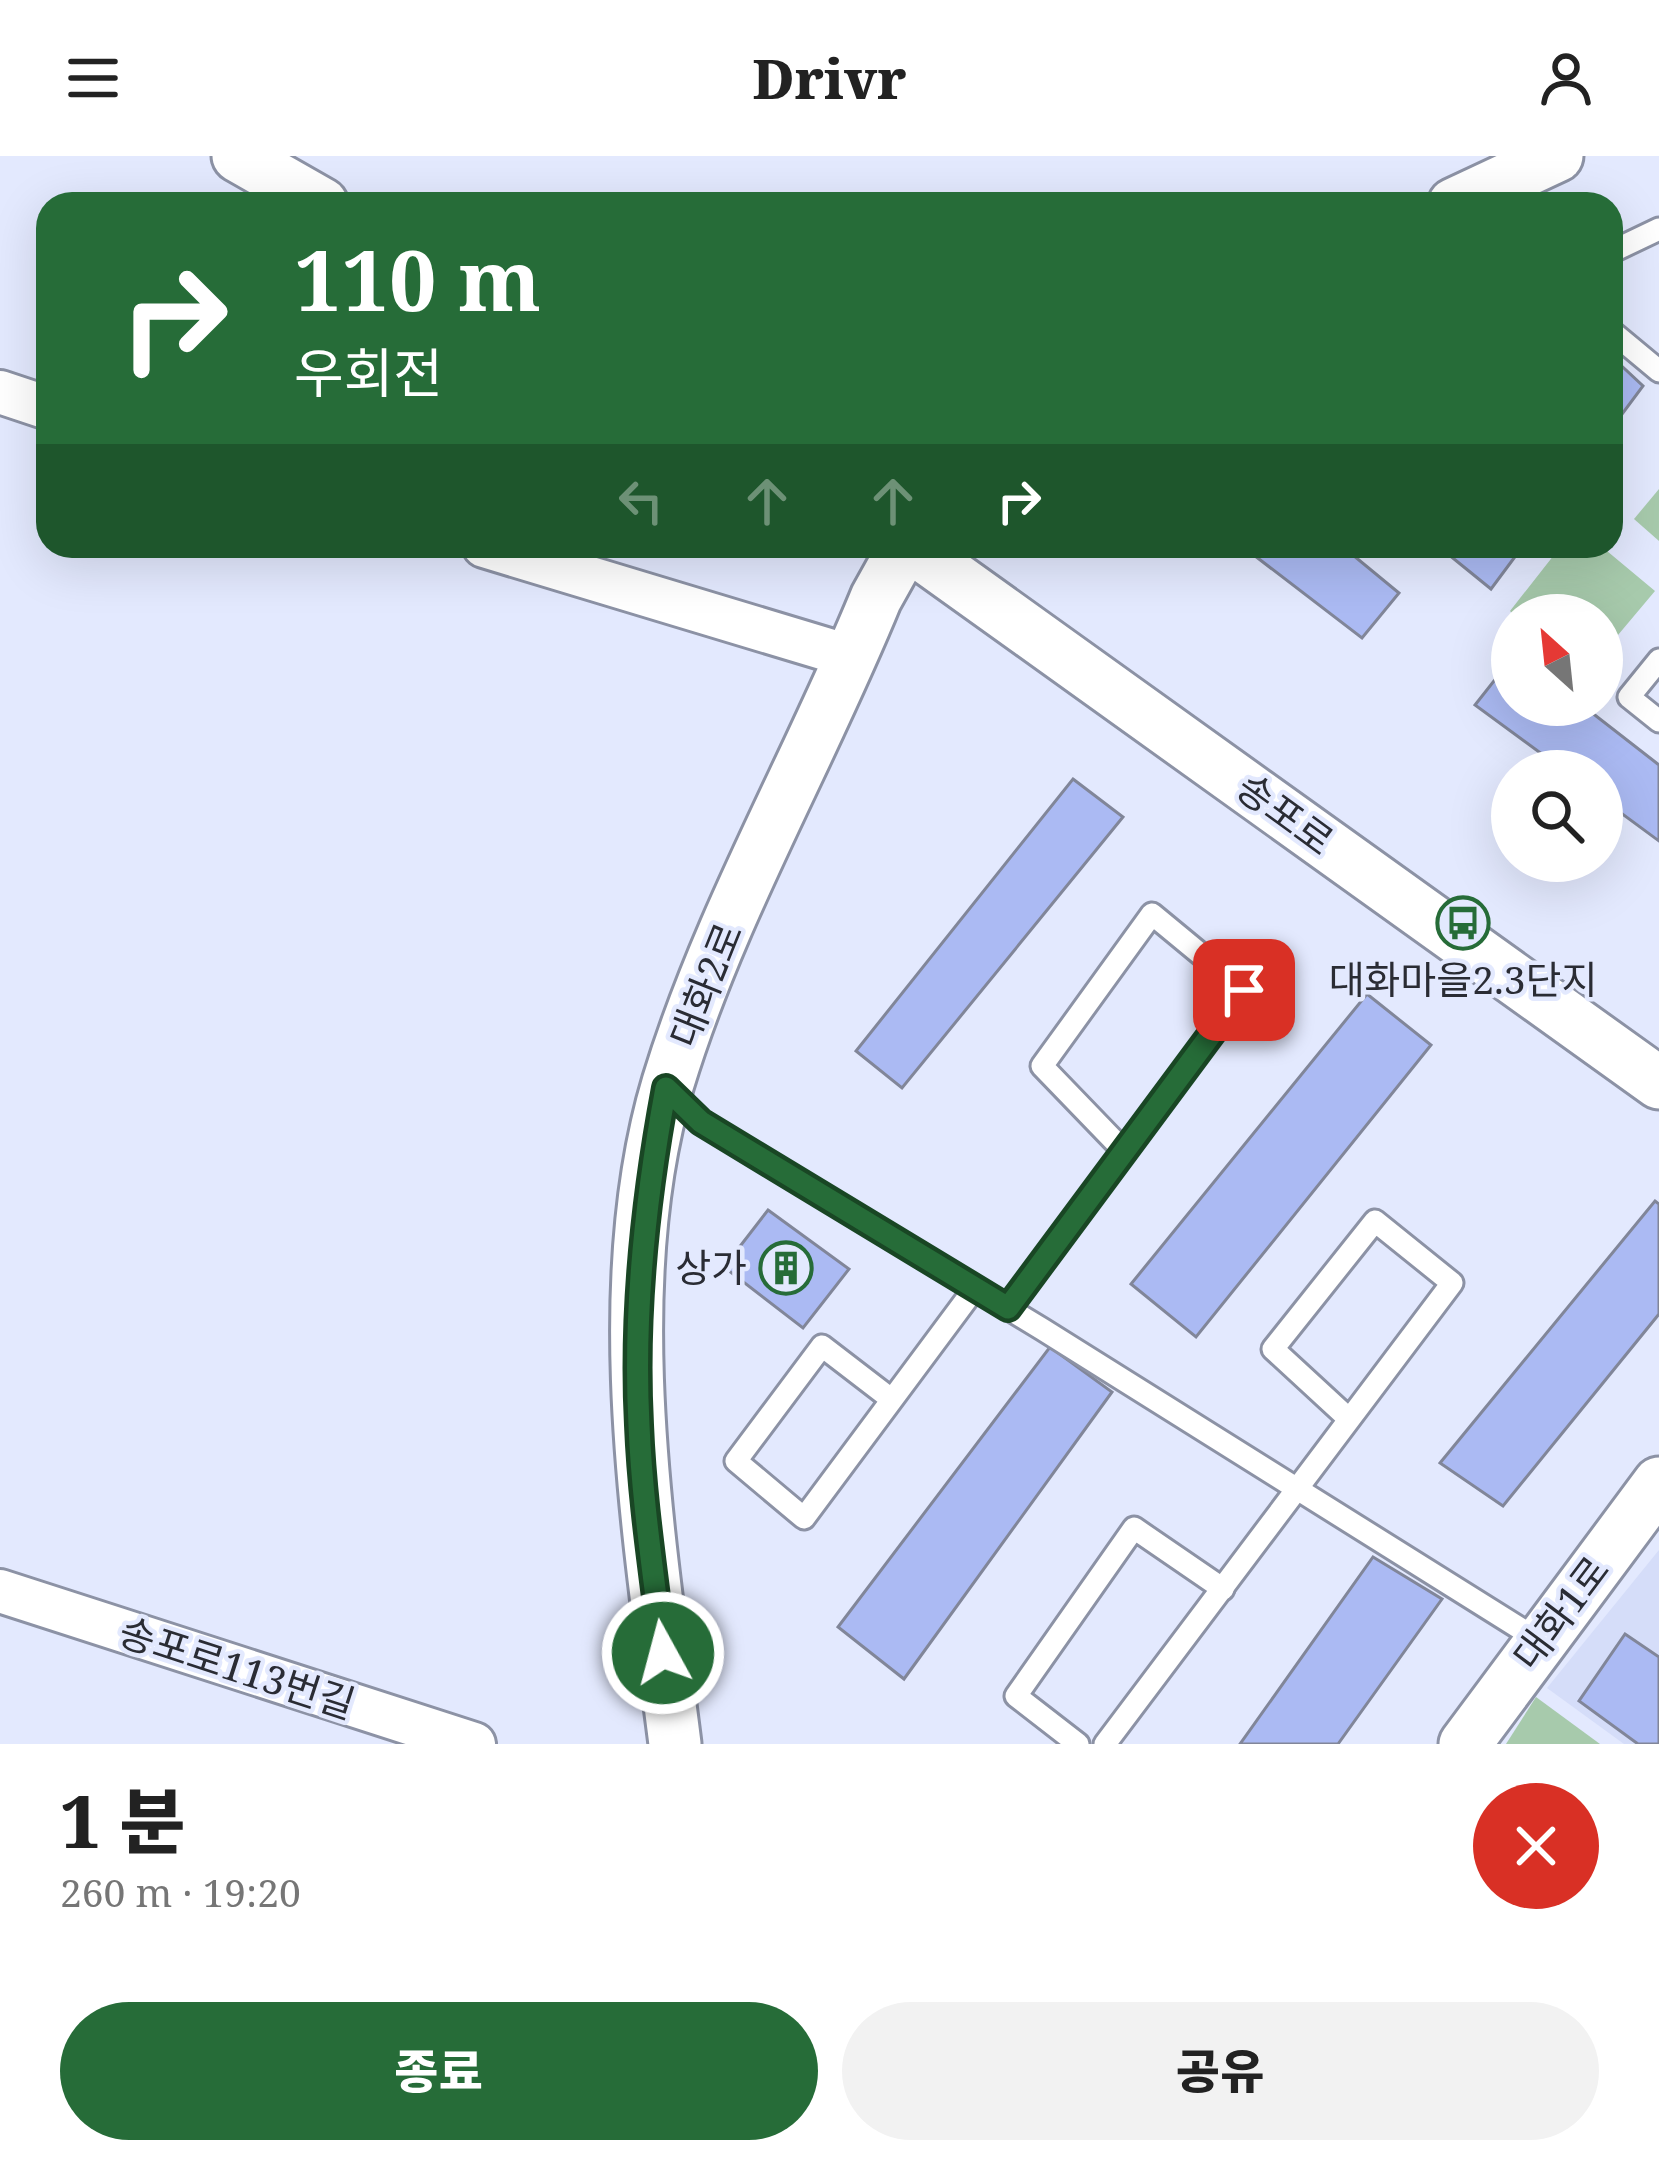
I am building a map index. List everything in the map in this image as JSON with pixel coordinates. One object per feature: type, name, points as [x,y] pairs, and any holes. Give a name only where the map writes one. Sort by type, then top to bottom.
[{"type":"street","points":[[238,156],[301,192]]},
{"type":"street","points":[[1480,192],[1557,156]]},
{"type":"street","points":[[0,392],[36,404]]},
{"type":"street","points":[[524,558],[852,657]]},
{"type":"street","name":"대화2로","points":[[675,1744],[646,1516],[638,1341],[647,1189],[666,1088],[698,993],[876,598],[901,558]]},
{"type":"street","name":"송포로","points":[[925,558],[1659,1083]]},
{"type":"street","name":"대화1로","points":[[1465,1744],[1659,1483]]},
{"type":"street","name":"송포로113번길","points":[[0,1592],[474,1744]]},
{"type":"lane","points":[[1623,246],[1659,229]]},
{"type":"lane","points":[[1623,341],[1659,371]]},
{"type":"lane","points":[[1659,660],[1629,697],[1659,721]]},
{"type":"lane","points":[[1008,1308],[1125,1152],[1244,990],[1152,914],[1042,1066],[1125,1152]]},
{"type":"lane","points":[[666,1088],[701,1122],[1540,1641]]},
{"type":"lane","points":[[1105,1744],[1452,1282],[1375,1221],[1273,1349],[1349,1419]]},
{"type":"lane","points":[[890,1399],[822,1346],[736,1461],[804,1518],[975,1288]]},
{"type":"lane","points":[[1078,1744],[1016,1696],[1134,1528],[1223,1589]]},
{"type":"shaded area","points":[[1659,1550],[1659,1744],[1624,1744],[1547,1688]]},
{"type":"green space","points":[[1659,489],[1659,541],[1634,519]]},
{"type":"green space","points":[[1552,558],[1615,558],[1655,591],[1623,629],[1623,594],[1523,594]]},
{"type":"green space","points":[[1536,1697],[1600,1744],[1506,1744]]},
{"type":"building","points":[[1623,367],[1643,386],[1623,413]]},
{"type":"building","points":[[1258,558],[1357,558],[1399,593],[1362,638]]},
{"type":"building","points":[[1453,558],[1514,558],[1491,589]]},
{"type":"building","points":[[1491,685],[1491,717],[1475,705]]},
{"type":"building","points":[[1504,726],[1609,726],[1659,765],[1659,841],[1623,814],[1623,750],[1536,750]]},
{"type":"building","points":[[1073,779],[1123,817],[902,1088],[856,1051]]},
{"type":"building","points":[[1367,994],[1431,1045],[1196,1337],[1131,1284]]},
{"type":"building","points":[[1655,1201],[1659,1204],[1659,1314],[1503,1506],[1440,1463]]},
{"type":"building","name":"상가","points":[[768,1210],[849,1269],[803,1328],[724,1267]]},
{"type":"building","points":[[1050,1347],[1112,1392],[904,1679],[838,1627]]},
{"type":"building","points":[[1373,1557],[1442,1599],[1338,1744],[1240,1744]]},
{"type":"building","points":[[1625,1634],[1659,1657],[1659,1744],[1638,1744],[1579,1701]]},
{"type":"place","name":"대화마을2.3단지","points":[[1463,923]]},
{"type":"place","name":"상가","points":[[786,1268]]},
{"type":"route","points":[[663,1653],[646,1516],[638,1341],[647,1189],[666,1088],[701,1122],[1008,1308],[1244,990]]}]
